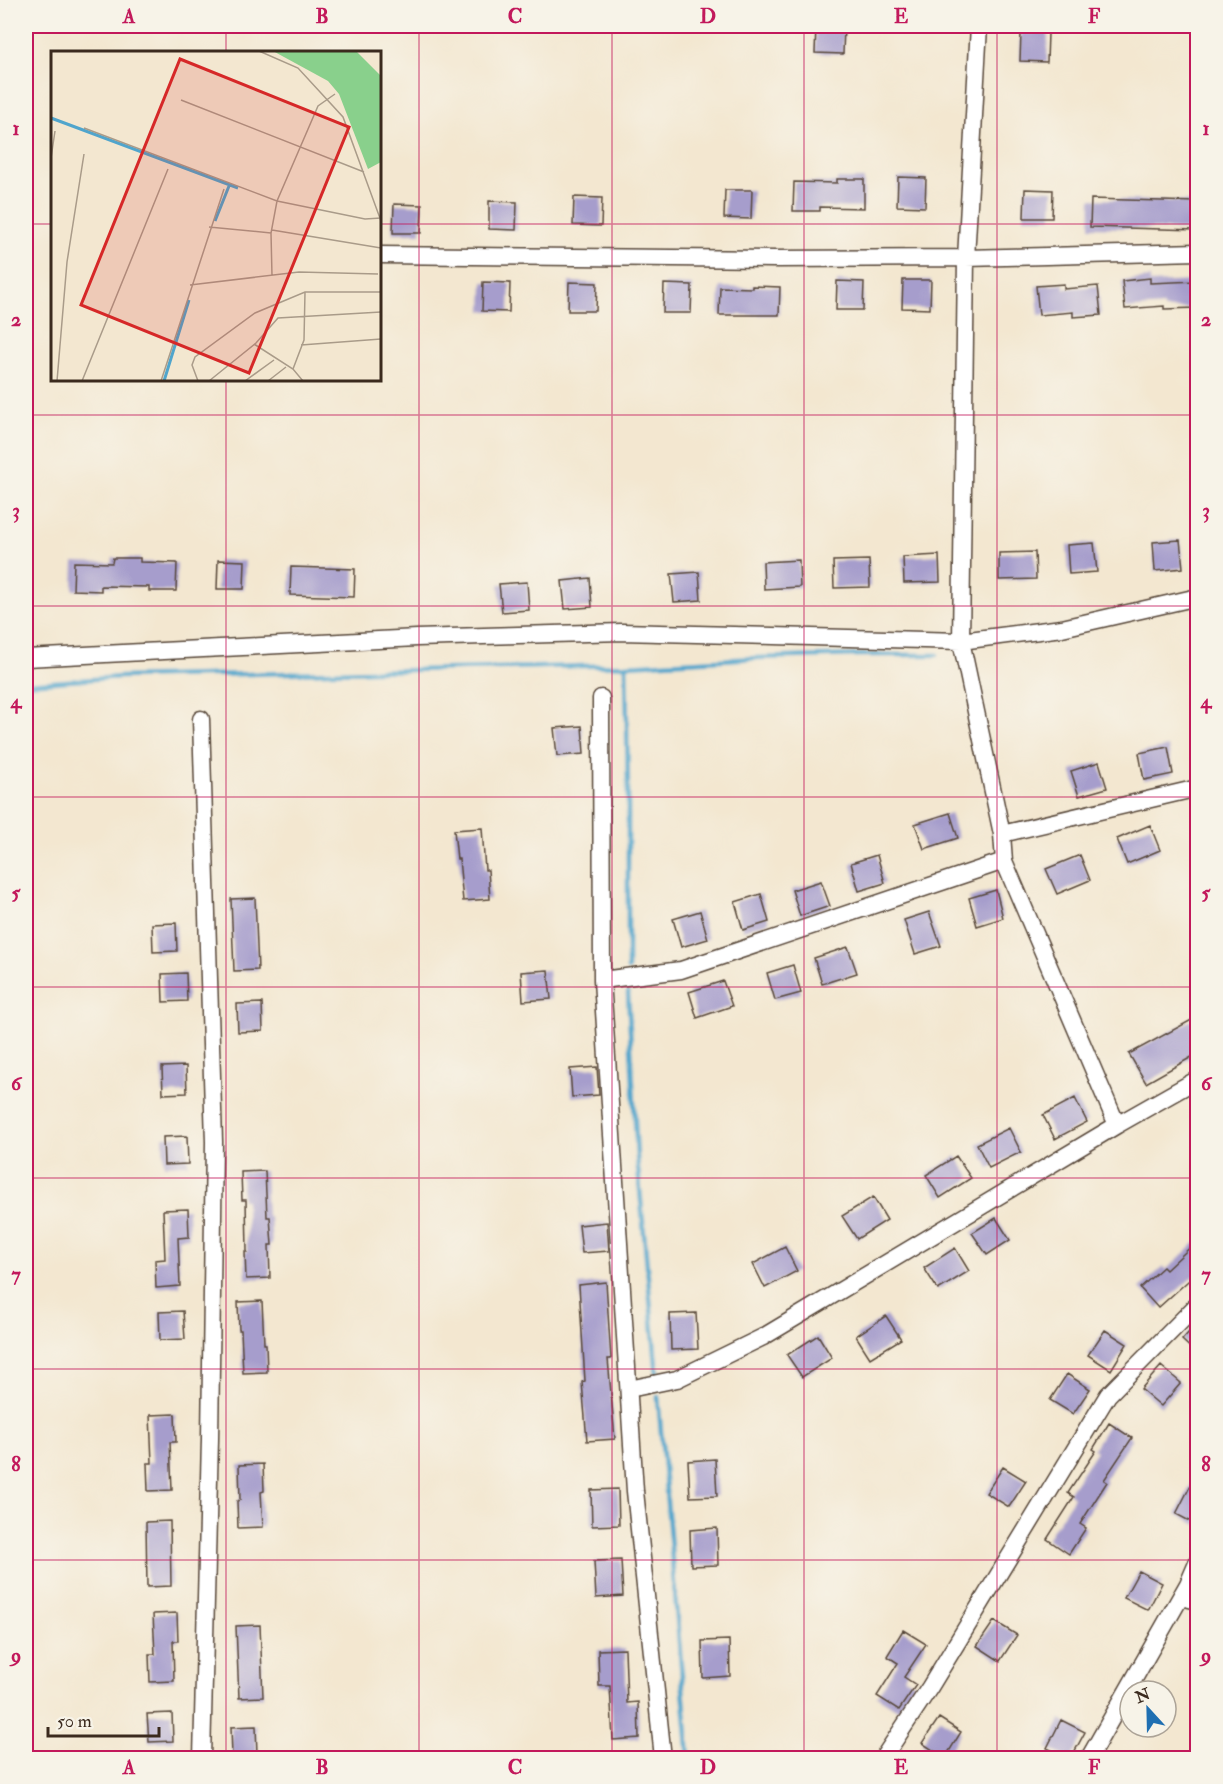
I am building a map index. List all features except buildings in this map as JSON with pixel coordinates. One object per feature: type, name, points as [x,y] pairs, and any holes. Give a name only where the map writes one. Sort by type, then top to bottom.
[{"type":"street","points":[[978,26],[966,258],[961,641],[1002,834],[1004,861],[1117,1125]]},
{"type":"street","points":[[381,255],[775,259],[966,258],[1197,252]]},
{"type":"street","points":[[26,658],[417,638],[622,632],[961,641],[1062,628],[1197,597]]},
{"type":"street","points":[[601,698],[602,980],[635,1491],[663,1758]]},
{"type":"street","points":[[201,719],[214,1142],[202,1758]]},
{"type":"street","points":[[1002,834],[1197,788]]},
{"type":"street","points":[[602,980],[681,970],[1004,861]]},
{"type":"street","points":[[628,1389],[677,1379],[763,1337],[1197,1078]]},
{"type":"street","points":[[883,1758],[930,1687],[1108,1395],[1197,1305]]},
{"type":"street","points":[[1089,1758],[1181,1597],[1197,1562]]},
{"type":"street","points":[[1181,1597],[1197,1601]]},
{"type":"waterway","points":[[26,684],[121,677],[626,665],[860,655],[937,655]]},
{"type":"waterway","points":[[626,665],[628,969]]},
{"type":"waterway","points":[[628,993],[637,1157],[657,1375]]},
{"type":"waterway","points":[[658,1397],[689,1758]]}]
